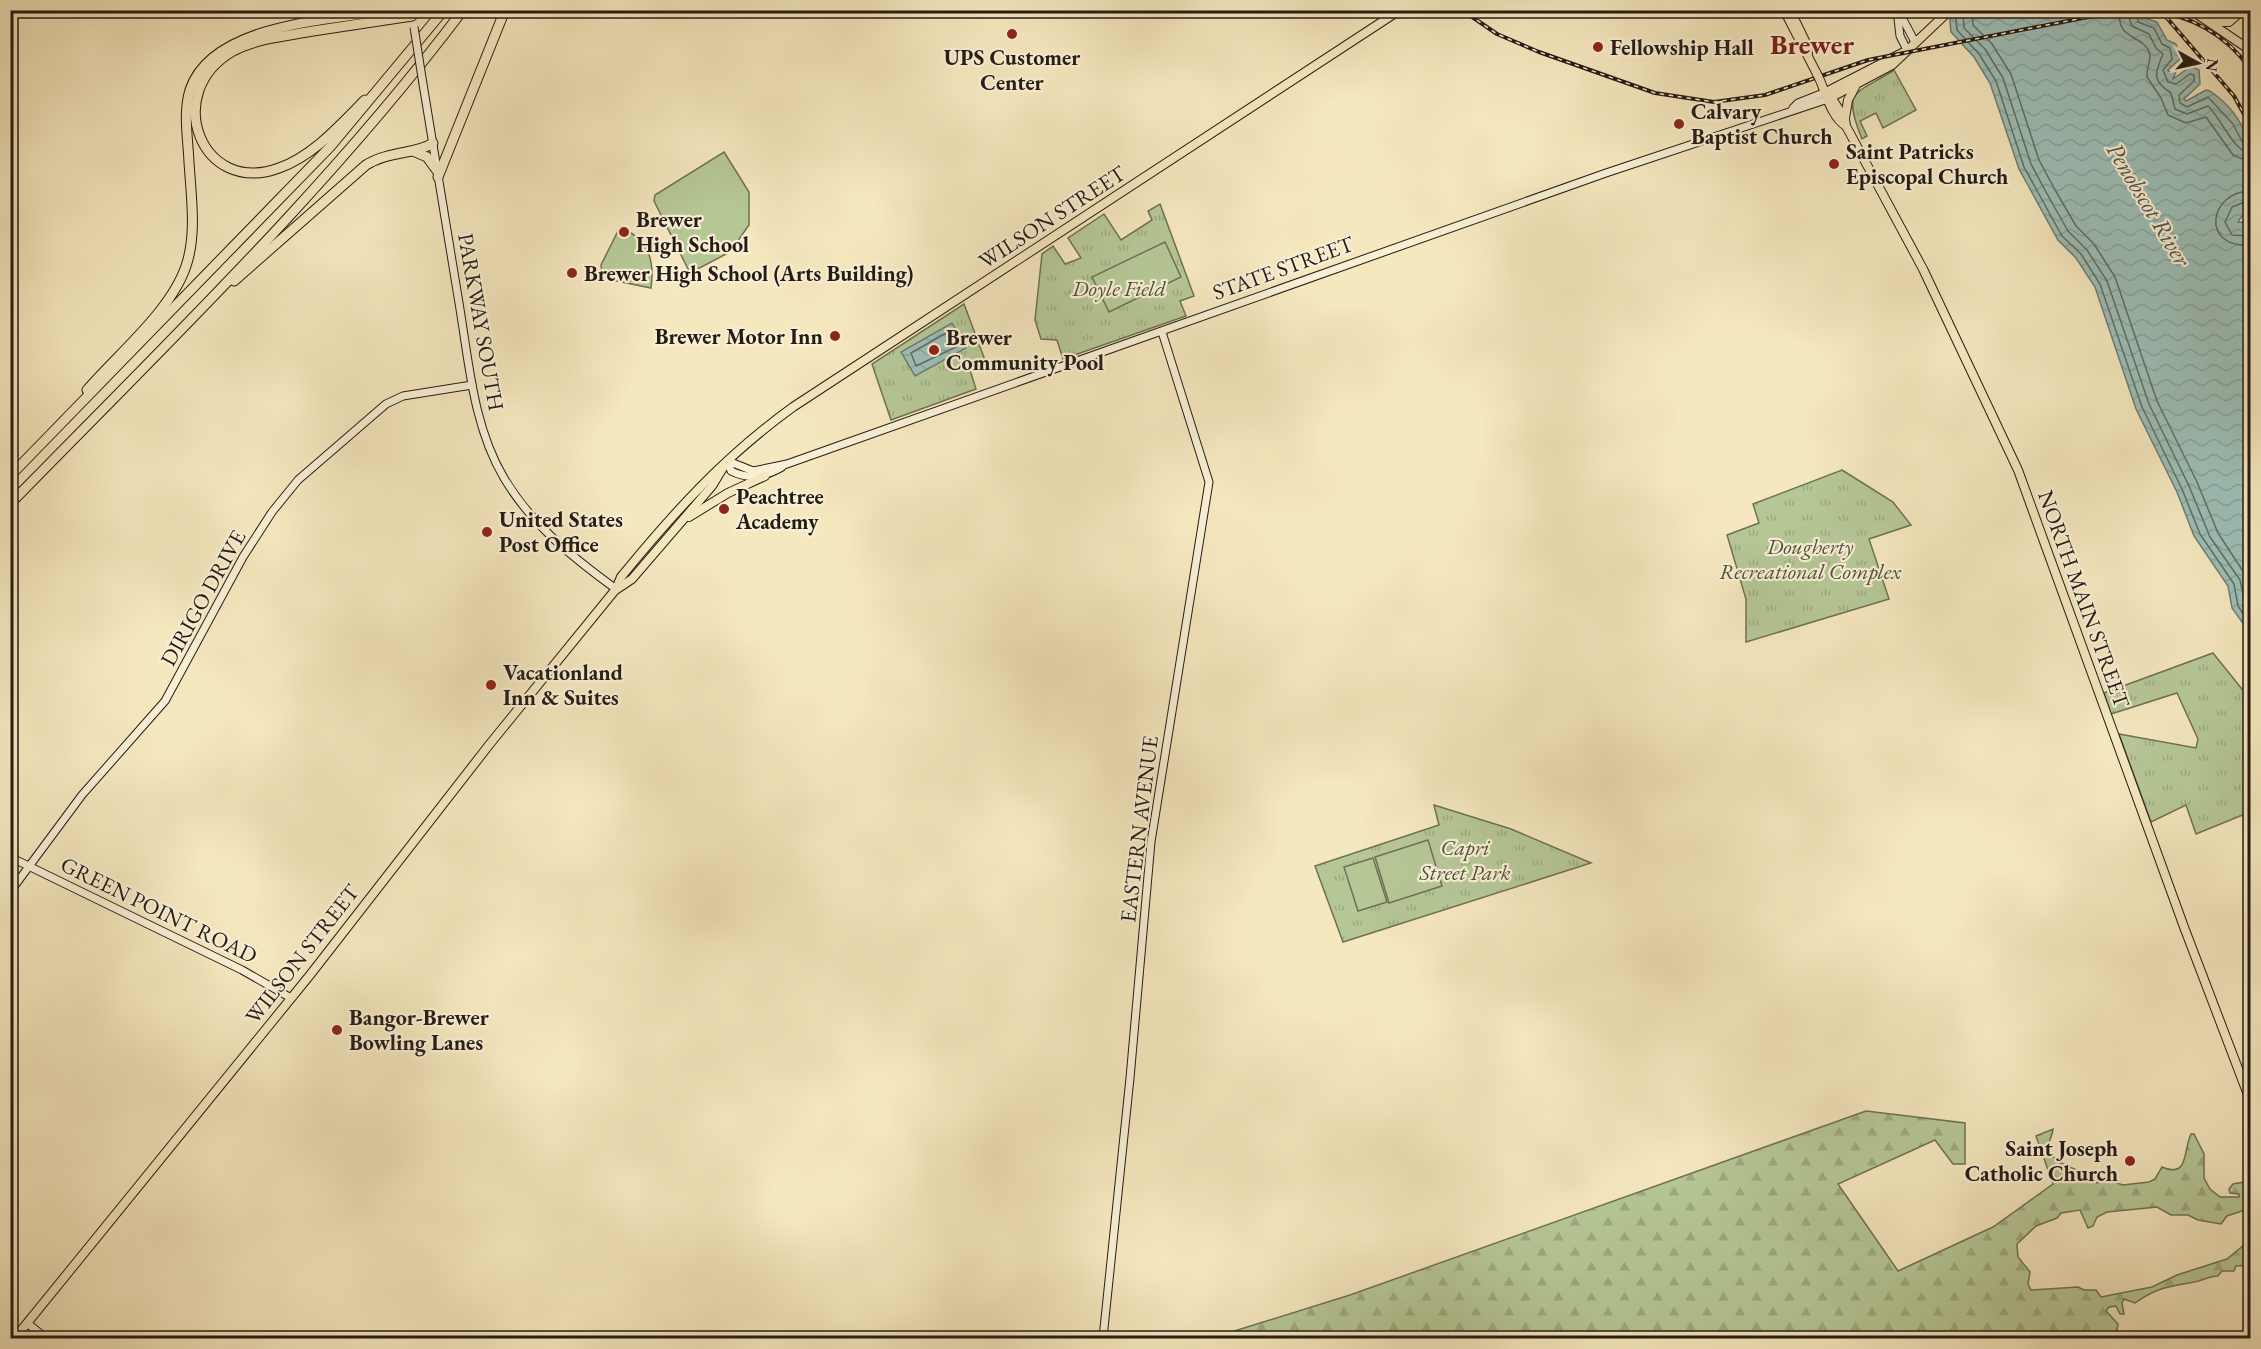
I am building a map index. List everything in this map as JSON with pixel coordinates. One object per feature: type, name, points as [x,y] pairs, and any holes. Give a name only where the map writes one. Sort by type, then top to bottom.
[{"type":"highway","points":[[45,441],[80,398],[159,310],[184,271],[190,249],[192,221],[187,106],[191,88],[203,68],[223,50],[253,35],[392,10]]},
{"type":"highway","points":[[10,476],[317,161],[403,63],[444,10]]},
{"type":"highway","points":[[10,504],[329,172],[411,77],[463,10]]},
{"type":"highway","points":[[438,175],[505,10]]},
{"type":"highway","points":[[403,63],[312,149],[276,170],[256,173],[228,166],[208,151],[197,132],[194,109],[200,84],[214,66],[235,51],[267,39],[412,13]]},
{"type":"highway","points":[[187,322],[357,172],[385,156],[432,140],[446,140],[457,131]]},
{"type":"highway","points":[[408,150],[422,153],[438,175]]},
{"type":"main road","name":"WILSON STREET","points":[[15,1338],[291,998],[489,745],[616,589],[621,577],[706,479],[755,435],[793,407],[1400,10]]},
{"type":"main road","name":"NORTH MAIN STREET","points":[[1784,10],[1828,96],[1846,122],[1923,269],[2018,470],[2184,927],[2250,1100]]},
{"type":"main road","name":"NORTH MAIN STREET","points":[[1790,10],[1806,43],[1808,56]]},
{"type":"main road","points":[[2191,10],[2250,50]]},
{"type":"main road","points":[[2207,21],[2229,22],[2243,10]]},
{"type":"main road","name":"STATE STREET","points":[[1828,96],[1856,86],[1892,65],[1947,13]]},
{"type":"main road","name":"STATE STREET","points":[[1828,96],[1907,50]]},
{"type":"main road","points":[[1846,122],[1848,99],[1856,86]]},
{"type":"main road","name":"WILSON STREET","points":[[616,589],[632,579],[712,486],[728,461]]},
{"type":"main road","points":[[678,525],[728,493],[765,476]]},
{"type":"street","points":[[1897,10],[1915,42]]},
{"type":"street","points":[[1897,10],[1899,32],[1907,50]]},
{"type":"street","name":"PARKWAY SOUTH","points":[[412,13],[472,385],[490,450],[518,500],[558,545],[616,589]]},
{"type":"street","name":"STATE STREET","points":[[728,461],[753,471],[787,464],[1162,332],[1436,232],[1793,108],[1796,104],[1828,96]]},
{"type":"street","name":"EASTERN AVENUE","points":[[1103,1338],[1129,1090],[1151,842],[1209,482],[1162,332]]},
{"type":"street","name":"DIRIGO DRIVE","points":[[10,892],[90,784],[165,701],[243,557],[272,512],[298,480],[386,404],[403,396],[472,385]]},
{"type":"street","points":[[728,461],[731,471],[739,475],[765,476]]},
{"type":"street","name":"STATE STREET","points":[[765,476],[787,464]]},
{"type":"street","name":"GREEN POINT ROAD","points":[[10,856],[248,973],[291,998]]},
{"type":"street","points":[[27,1323],[46,1338]]},
{"type":"green space","points":[[1894,70],[1916,110],[1883,128],[1876,113],[1860,121],[1867,136],[1862,139],[1853,110],[1855,95]]},
{"type":"green space","points":[[724,152],[749,192],[749,225],[730,252],[690,273],[654,201],[655,195]]},
{"type":"green space","name":"Doyle Field","points":[[1160,204],[1194,296],[1180,301],[1186,316],[1063,359],[1057,340],[1041,339],[1035,320],[1042,254],[1053,246],[1065,264],[1081,258],[1068,238],[1104,214],[1121,240],[1152,220],[1148,211]]},
{"type":"green space","points":[[620,227],[637,238],[648,251],[652,268],[651,288],[612,280],[602,273],[601,265]]},
{"type":"green space","points":[[1165,242],[1181,277],[1109,312],[1092,277]]},
{"type":"green space","points":[[964,304],[985,360],[969,367],[976,389],[891,420],[872,364]]},
{"type":"green space","name":"Dougherty Recreational Complex","points":[[1842,470],[1893,502],[1911,525],[1869,539],[1889,599],[1746,642],[1746,599],[1727,535],[1759,523],[1753,504]]},
{"type":"green space","points":[[2213,653],[2250,699],[2250,812],[2196,834],[2186,805],[2151,822],[2119,734],[2196,748],[2198,739],[2177,693],[2111,714],[2104,693]]},
{"type":"green space","name":"Capri Street Park","points":[[1434,805],[1511,829],[1591,863],[1343,942],[1315,866],[1439,825]]},
{"type":"green space","points":[[1428,840],[1442,886],[1389,903],[1375,857]]},
{"type":"green space","points":[[1373,858],[1387,902],[1358,911],[1344,867]]},
{"type":"green space","points":[[1866,1111],[1965,1123],[1965,1164],[1953,1164],[1935,1140],[1838,1184],[1898,1271],[1993,1227],[2053,1184],[2036,1136],[2053,1129],[2049,1143],[2050,1152],[2061,1163],[2085,1173],[2097,1183],[2108,1180],[2123,1185],[2149,1182],[2155,1179],[2162,1167],[2177,1169],[2184,1161],[2191,1134],[2194,1134],[2204,1154],[2204,1178],[2210,1189],[2220,1197],[2239,1197],[2239,1194],[2230,1193],[2229,1189],[2233,1184],[2244,1182],[2246,1177],[2250,1178],[2250,1198],[2245,1210],[2227,1216],[2221,1224],[2198,1220],[2188,1215],[2171,1215],[2157,1207],[2107,1212],[2097,1217],[2093,1226],[2088,1228],[2080,1210],[2061,1213],[2057,1218],[2036,1226],[2017,1244],[2018,1257],[2030,1272],[2028,1284],[2031,1290],[2078,1287],[2084,1290],[2096,1290],[2101,1297],[2152,1287],[2177,1275],[2227,1259],[2250,1240],[2250,1265],[2236,1266],[2234,1271],[2222,1271],[2218,1276],[2163,1288],[2135,1303],[2124,1299],[2122,1303],[2124,1314],[2120,1314],[2116,1306],[2109,1307],[2106,1311],[2118,1324],[2116,1338],[1212,1338],[1350,1295]]},
{"type":"water","name":"Penobscot River","points":[[1949,11],[2142,11],[2142,17],[2157,22],[2167,40],[2176,44],[2180,59],[2168,70],[2170,73],[2177,69],[2173,79],[2191,66],[2199,70],[2200,84],[2184,99],[2186,101],[2206,90],[2210,91],[2226,104],[2244,130],[2250,160],[2250,212],[2241,217],[2238,222],[2250,223],[2250,633],[2232,608],[2228,586],[2194,536],[2177,492],[2136,409],[2095,287],[2076,258],[2058,240],[2019,169],[1990,83],[1974,57],[1951,32]]},
{"type":"water","name":"Brewer Community Pool","points":[[952,323],[966,348],[915,376],[901,352]]},
{"type":"railway","points":[[1462,10],[1497,34],[1539,52],[1655,93],[1714,102],[1765,95],[1868,60],[2124,10]]},
{"type":"railway","points":[[2149,10],[2179,17],[2206,29],[2230,46],[2250,69]]},
{"type":"railway","points":[[2160,10],[2234,96],[2250,125]]},
{"type":"place","name":"UPS Customer Center","points":[[1012,34]]},
{"type":"place","name":"Fellowship Hall","points":[[1598,47]]},
{"type":"place","name":"Calvary Baptist Church","points":[[1679,124]]},
{"type":"place","name":"Saint Patricks Episcopal Church","points":[[1834,164]]},
{"type":"place","name":"Brewer High School","points":[[624,232]]},
{"type":"place","name":"Brewer High School (Arts Building)","points":[[572,273]]},
{"type":"place","name":"Brewer Motor Inn","points":[[835,336]]},
{"type":"place","name":"Brewer Community Pool","points":[[934,350]]},
{"type":"place","name":"Peachtree Academy","points":[[724,509]]},
{"type":"place","name":"United States Post Office","points":[[487,532]]},
{"type":"place","name":"Vacationland Inn & Suites","points":[[491,685]]},
{"type":"place","name":"Bangor-Brewer Bowling Lanes","points":[[337,1030]]},
{"type":"place","name":"Saint Joseph Catholic Church","points":[[2130,1161]]},
{"type":"district","name":"Brewer","points":[[1812,44]]}]
